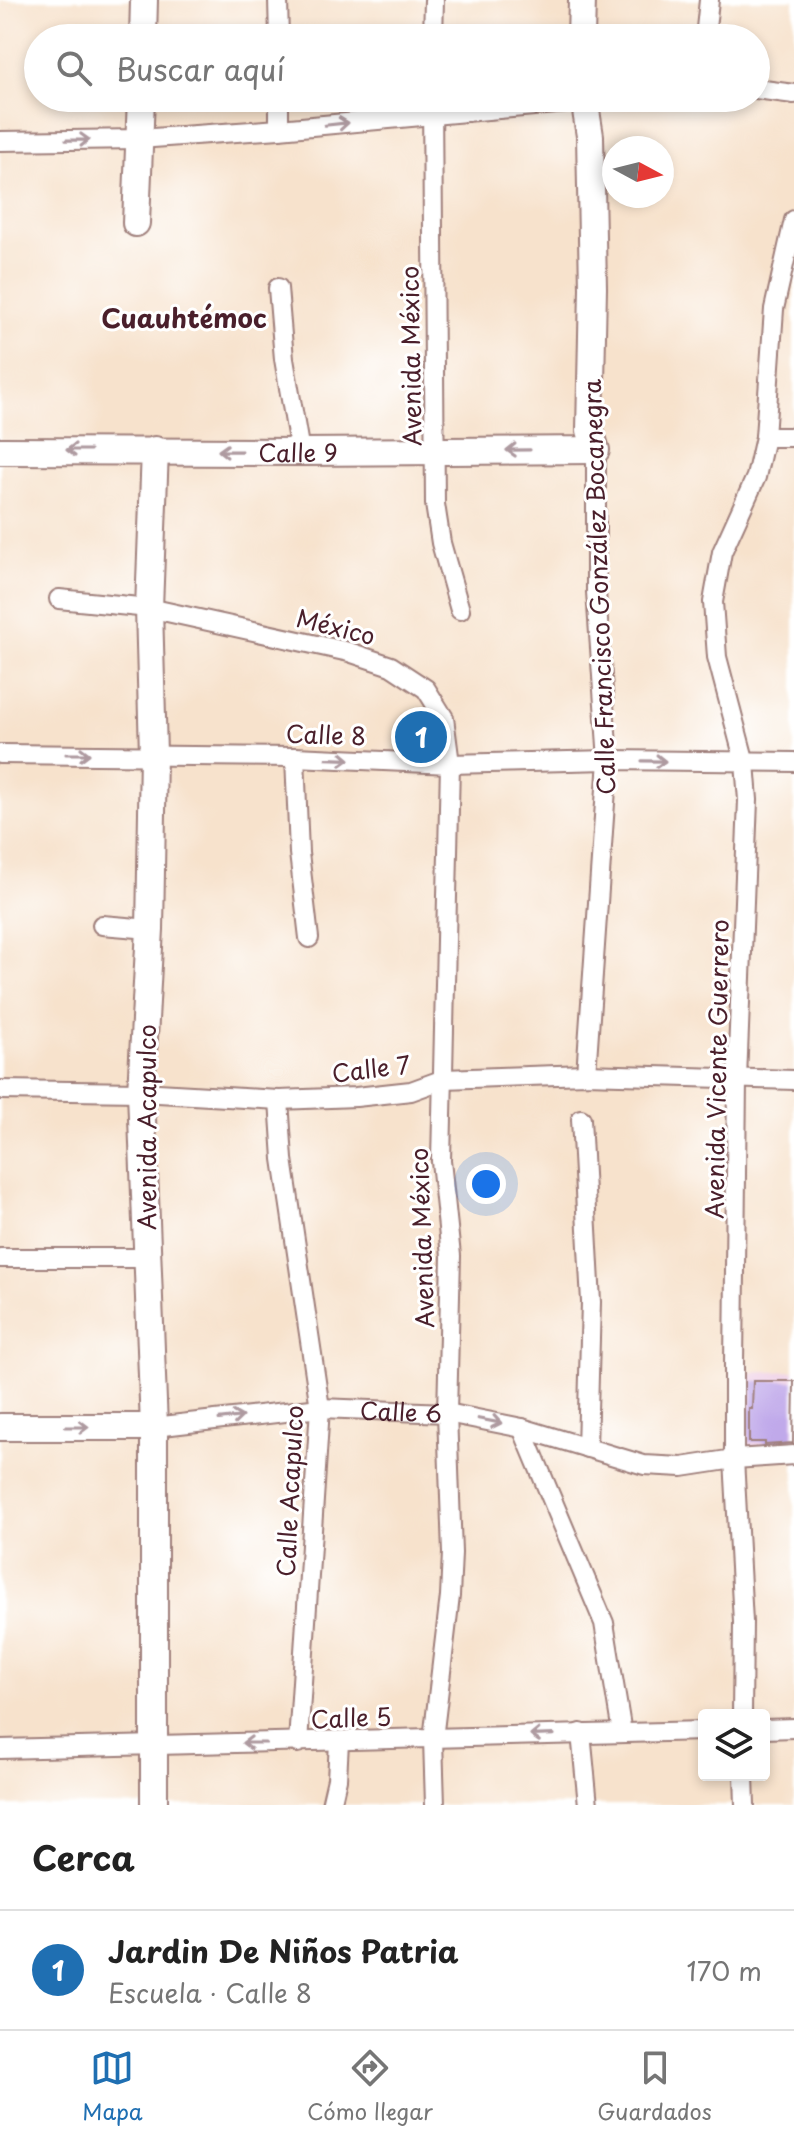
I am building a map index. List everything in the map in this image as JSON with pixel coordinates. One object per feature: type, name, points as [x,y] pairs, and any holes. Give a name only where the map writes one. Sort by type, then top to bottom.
[{"type":"street","points":[[143,24],[144,0]]},
{"type":"street","points":[[278,0],[279,24]]},
{"type":"street","points":[[433,24],[434,0]]},
{"type":"street","points":[[581,24],[582,0]]},
{"type":"street","points":[[706,24],[709,0]]},
{"type":"street","points":[[770,91],[794,94]]},
{"type":"street","points":[[136,223],[140,112]]},
{"type":"street","points":[[279,112],[279,129]]},
{"type":"street","points":[[0,141],[139,139],[279,129],[391,112]]},
{"type":"street","name":"Avenida México","points":[[431,112],[435,504],[441,543],[460,610]]},
{"type":"street","name":"Calle Francisco González Bocanegra","points":[[586,112],[590,136],[593,288],[590,430],[596,450],[596,592],[608,760],[586,1074]]},
{"type":"street","name":"Avenida Vicente Guerrero","points":[[742,1709],[743,1622],[734,1459],[737,1079],[748,800],[745,763],[717,657],[713,602],[722,552],[756,477],[765,437],[774,309],[794,220]]},
{"type":"street","points":[[278,288],[284,359],[300,452]]},
{"type":"street","points":[[765,437],[794,437]]},
{"type":"street","name":"Avenida Acapulco","points":[[154,1805],[154,1427],[141,1092],[150,929],[153,754],[149,608],[155,450]]},
{"type":"street","name":"Calle 9","points":[[0,451],[596,450]]},
{"type":"street","name":"México","points":[[59,599],[149,608],[349,652],[391,666],[426,689],[438,708],[444,718],[450,764]]},
{"type":"street","name":"Calle 8","points":[[0,754],[295,757],[450,764],[608,760],[794,762]]},
{"type":"street","points":[[295,757],[299,853],[309,938]]},
{"type":"street","name":"Avenida México","points":[[435,1805],[433,1739],[452,1553],[447,1413],[451,1256],[441,1161],[450,764]]},
{"type":"street","points":[[102,925],[150,929]]},
{"type":"street","name":"Calle 7","points":[[0,1090],[141,1092],[279,1100],[411,1091],[444,1079],[586,1074],[794,1080]]},
{"type":"street","name":"Calle Acapulco","points":[[279,1100],[283,1159],[320,1408],[298,1743]]},
{"type":"street","points":[[581,1119],[591,1302],[587,1448]]},
{"type":"street","points":[[0,1258],[146,1258]]},
{"type":"street","name":"Calle 6","points":[[0,1427],[154,1427],[320,1408],[447,1413],[522,1428],[644,1465],[682,1467],[734,1459],[794,1455]]},
{"type":"street","points":[[522,1428],[604,1623],[622,1733]]},
{"type":"street","points":[[770,1729],[794,1728]]},
{"type":"street","name":"Calle 5","points":[[0,1749],[698,1731]]},
{"type":"street","points":[[581,1733],[588,1805]]},
{"type":"street","points":[[331,1805],[337,1779],[339,1742]]},
{"type":"street","points":[[744,1781],[745,1805]]},
{"type":"shaded area","points":[[794,1371],[794,1449],[747,1450],[745,1373]]},
{"type":"building","points":[[412,716],[430,719],[434,751],[407,750]]},
{"type":"building","points":[[753,1381],[794,1381],[793,1443],[765,1445],[765,1442],[749,1442]]},
{"type":"place","name":"Jardin De Niños Patria","points":[[421,737]]},
{"type":"district","name":"Cuauhtémoc","points":[[184,317]]}]
